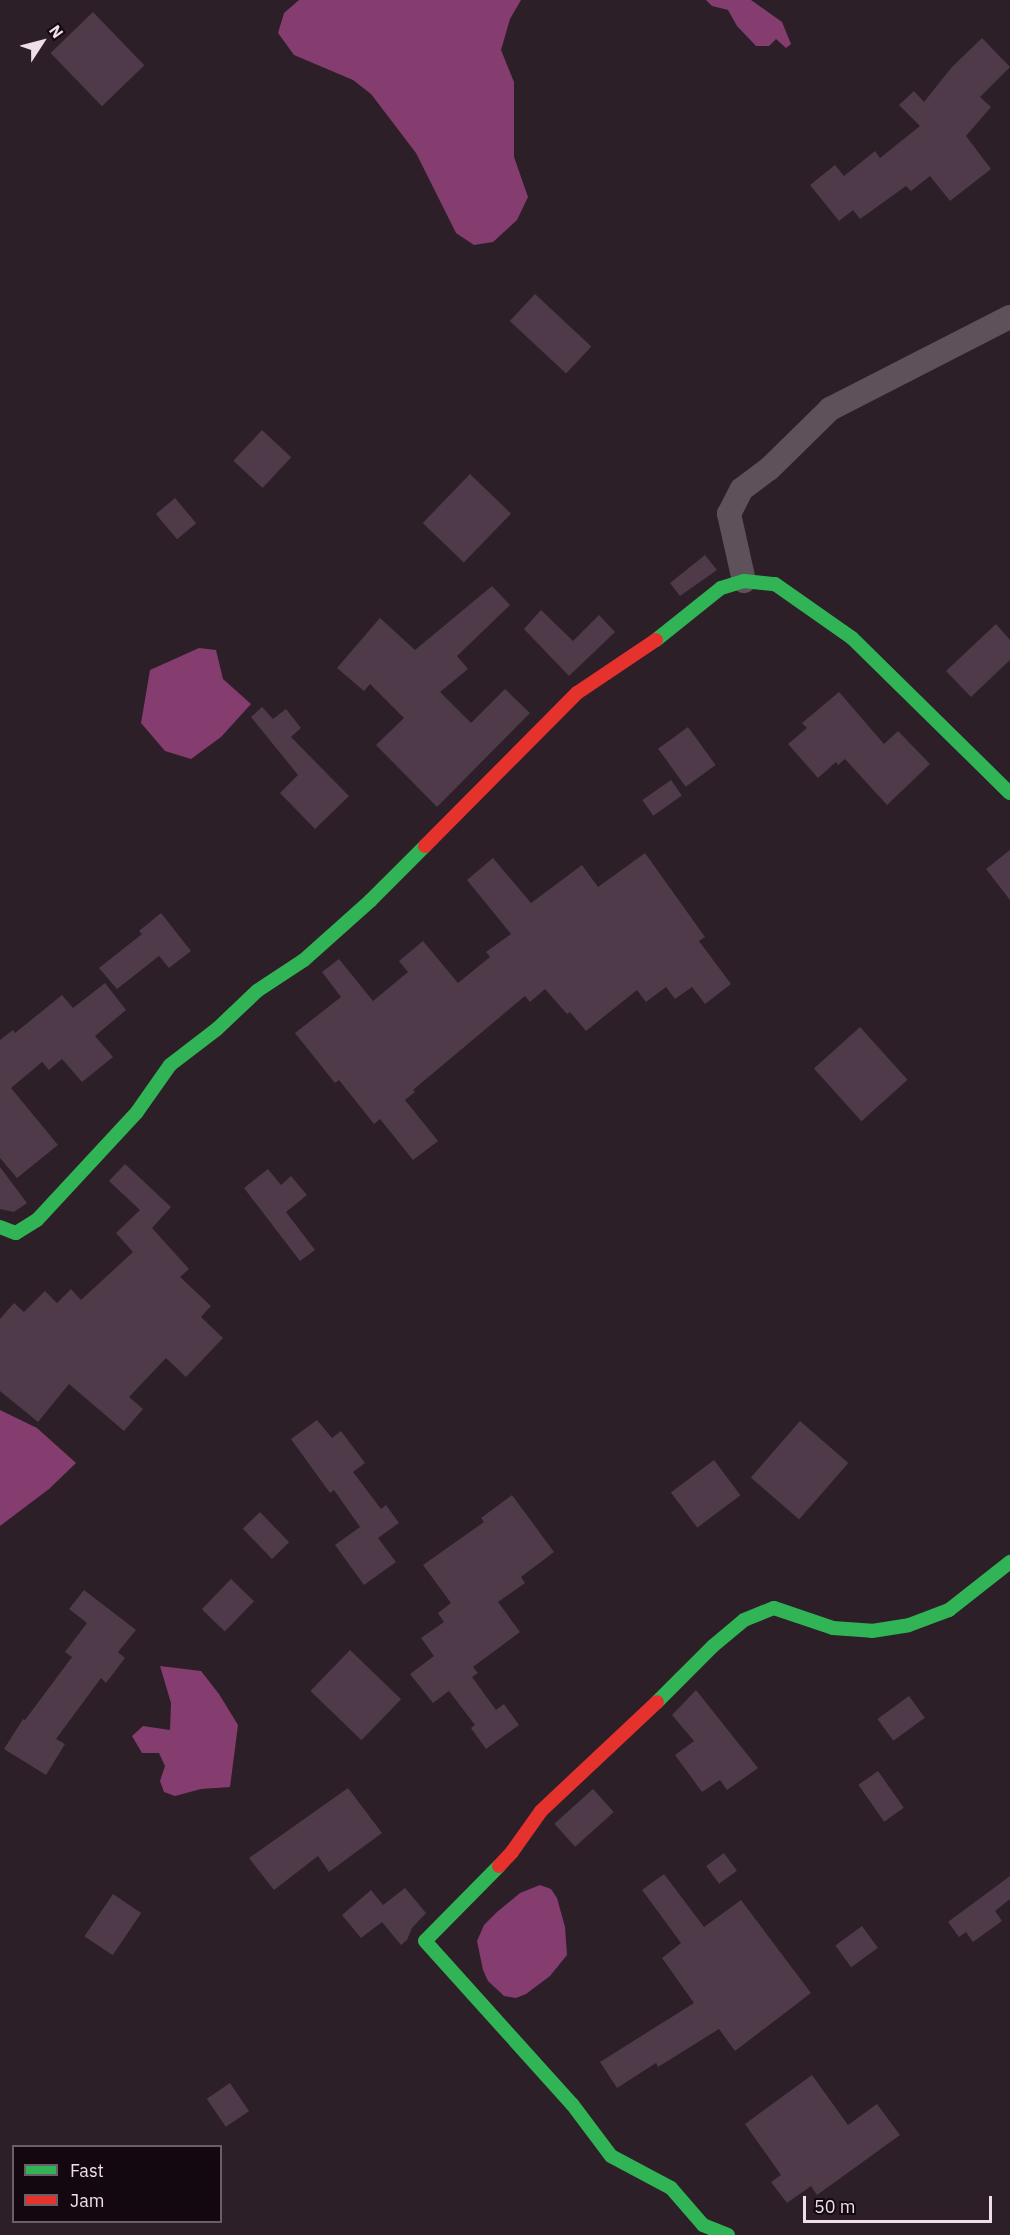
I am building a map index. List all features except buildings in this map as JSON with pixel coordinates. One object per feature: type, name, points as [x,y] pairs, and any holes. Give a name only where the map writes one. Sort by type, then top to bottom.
[{"type":"street","points":[[744,581],[729,514],[742,489],[769,469],[830,409],[1010,317]]},
{"type":"street","points":[[0,1227],[16,1233],[37,1220],[138,1112],[170,1065],[217,1029],[257,991],[304,960],[370,900],[577,693],[661,636],[721,588],[744,581],[776,584],[852,638],[1010,793]]},
{"type":"street","points":[[728,2235],[703,2225],[671,2188],[611,2156],[572,2104],[425,1941],[512,1852],[541,1811],[631,1729],[713,1646],[744,1620],[774,1608],[798,1614],[834,1628],[872,1631],[909,1625],[950,1610],[1010,1563]]},
{"type":"shaded area","points":[[299,0],[521,0],[510,19],[501,50],[514,82],[514,157],[528,197],[517,220],[493,242],[474,245],[456,233],[416,153],[371,94],[353,80],[294,55],[278,33],[284,13]]},
{"type":"shaded area","points":[[706,0],[751,0],[782,22],[791,44],[786,48],[776,39],[769,46],[756,46],[737,26],[728,10],[712,6]]},
{"type":"shaded area","points":[[199,648],[216,650],[223,679],[251,704],[221,737],[191,759],[165,751],[141,723],[150,670]]},
{"type":"shaded area","points":[[0,1410],[37,1428],[76,1463],[49,1489],[0,1526]]},
{"type":"shaded area","points":[[160,1666],[201,1671],[219,1694],[238,1725],[230,1787],[201,1789],[175,1796],[164,1792],[160,1781],[165,1766],[159,1753],[142,1753],[132,1736],[143,1726],[170,1730],[171,1703]]},
{"type":"shaded area","points":[[540,1885],[551,1889],[557,1898],[565,1927],[567,1955],[550,1976],[526,1994],[516,1998],[504,1996],[488,1981],[483,1970],[477,1941],[484,1925],[497,1912],[520,1893]]},
{"type":"traffic: fast","points":[[656,640],[721,588],[744,581],[775,584],[852,638],[1010,793]]},
{"type":"traffic: fast","points":[[0,1227],[16,1233],[37,1220],[137,1112],[170,1065],[217,1029],[257,991],[304,960],[370,901],[425,846]]},
{"type":"traffic: fast","points":[[657,1702],[713,1646],[744,1620],[774,1608],[833,1628],[872,1631],[909,1625],[949,1610],[1010,1562]]},
{"type":"traffic: fast","points":[[499,1866],[425,1941],[572,2104],[611,2156],[671,2188],[703,2225],[728,2235]]},
{"type":"traffic: jam","points":[[425,846],[577,693],[656,640]]},
{"type":"traffic: jam","points":[[499,1866],[512,1852],[541,1811],[657,1702]]}]
